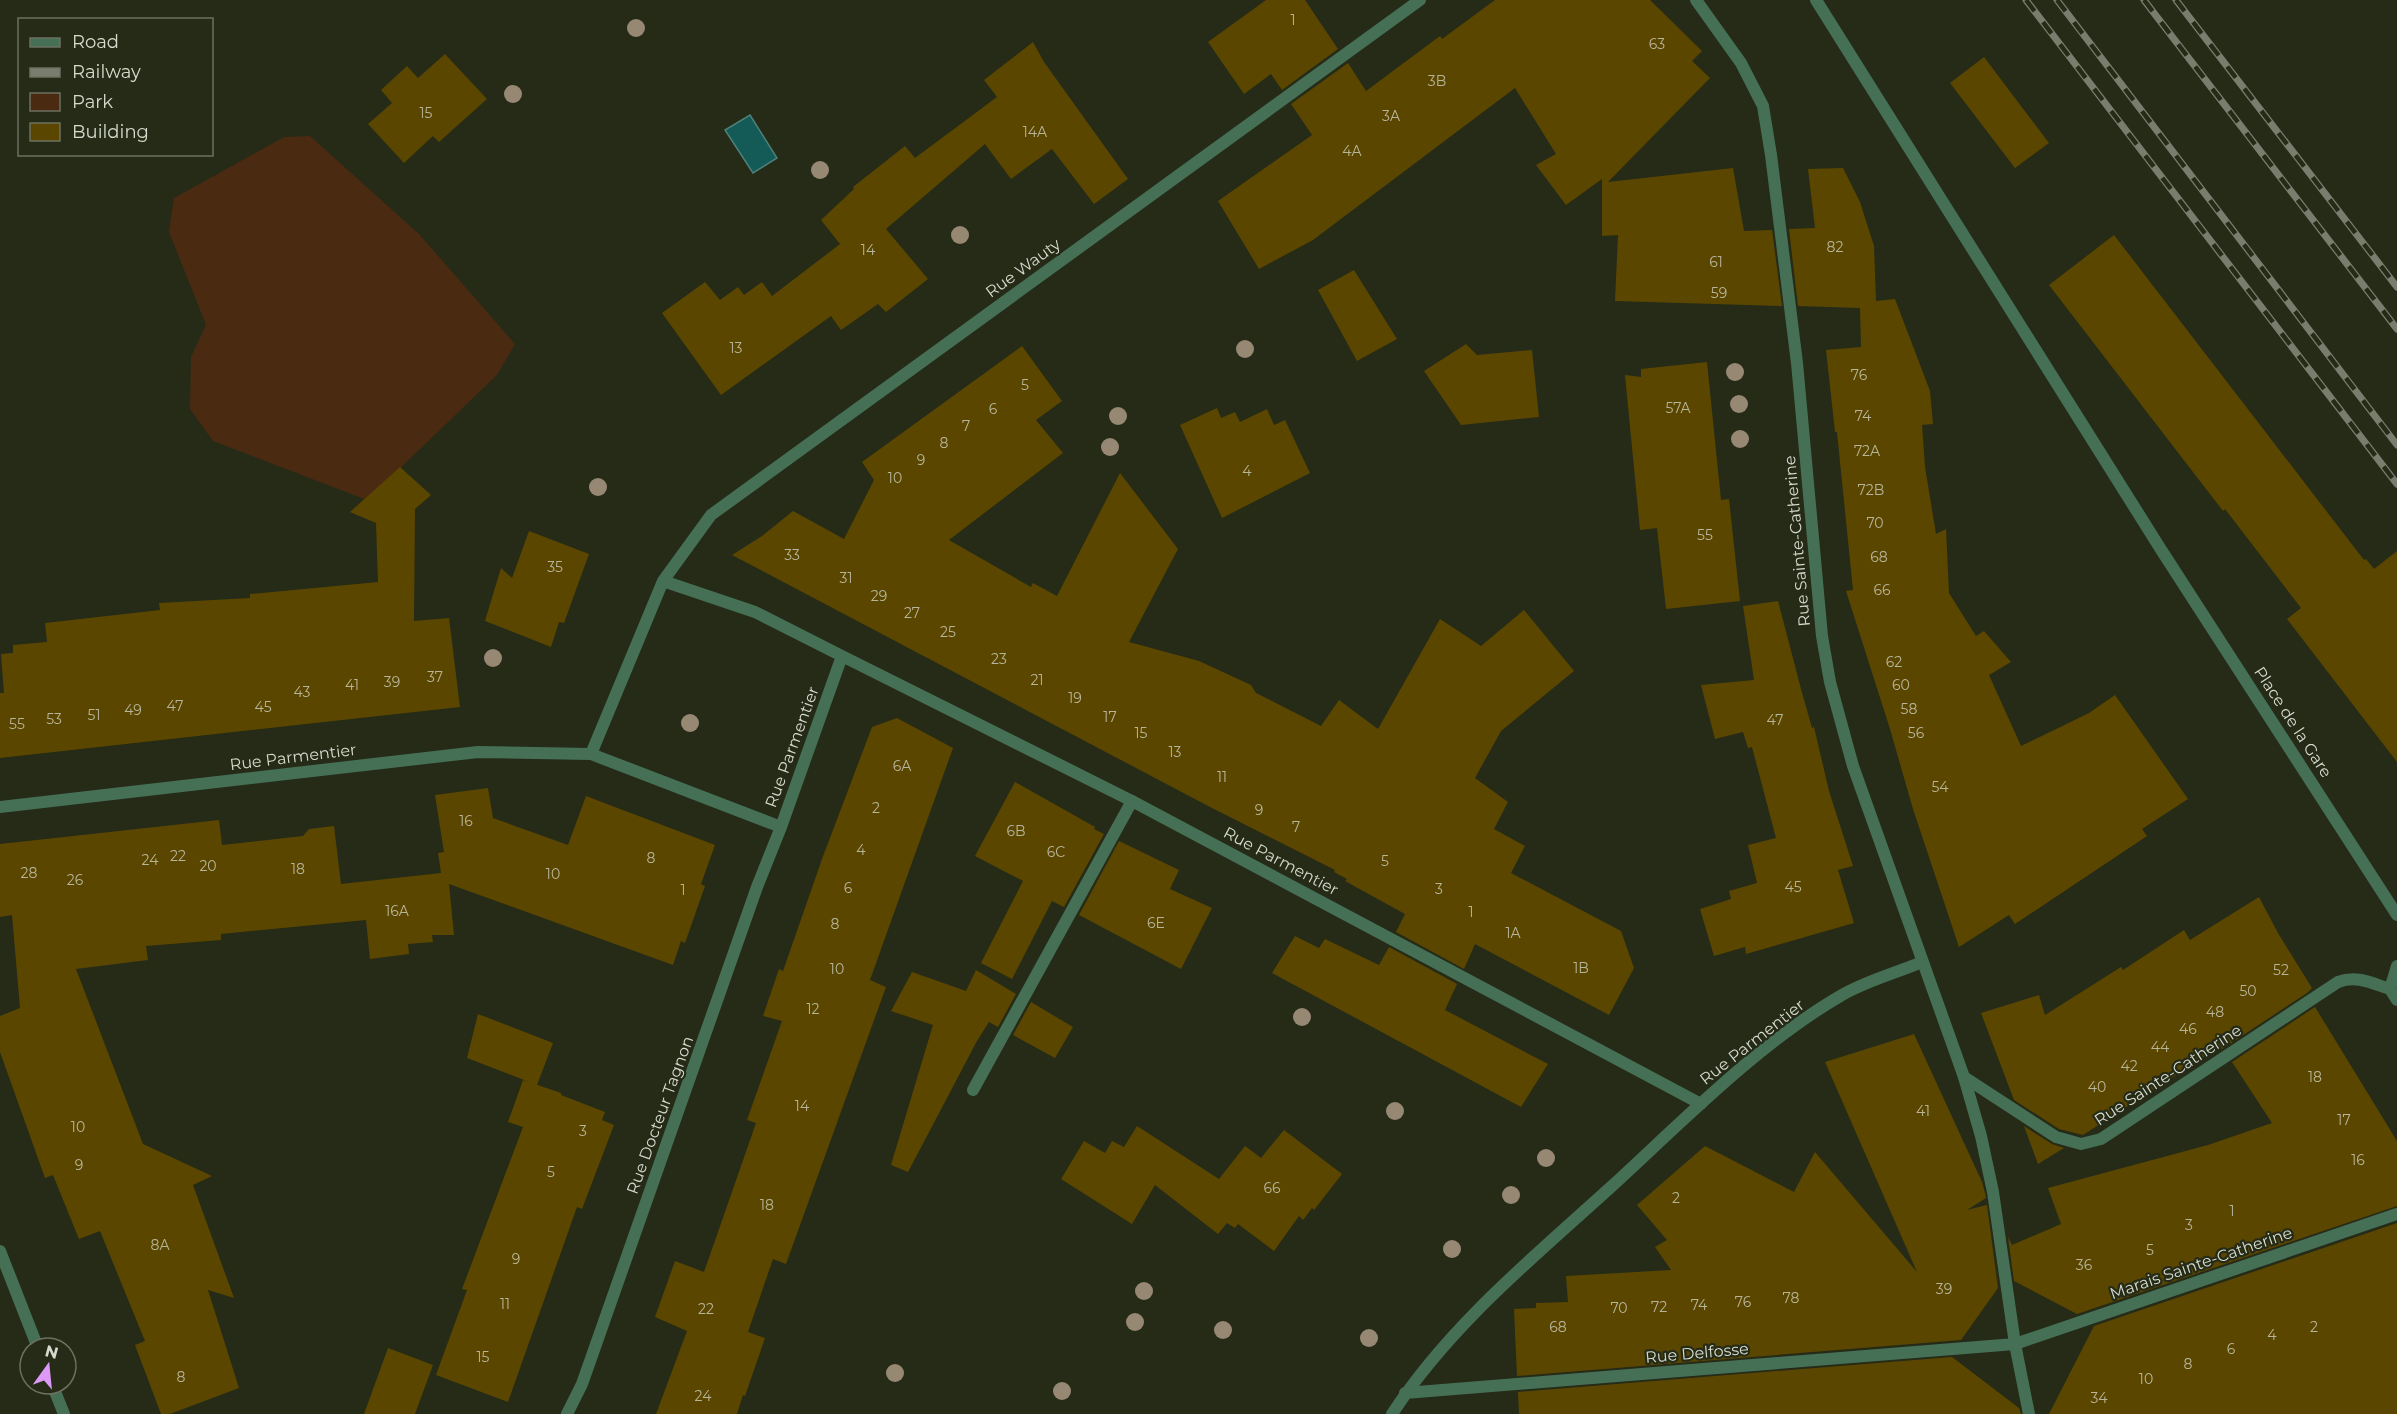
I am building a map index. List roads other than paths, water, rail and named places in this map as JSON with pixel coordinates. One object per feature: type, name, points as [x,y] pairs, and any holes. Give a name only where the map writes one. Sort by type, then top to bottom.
[{"type":"street","name":"Rue Wauty","points":[[663,581],[711,515],[1420,0]]},
{"type":"street","name":"Rue Sainte-Catherine","points":[[1696,0],[1740,63],[1762,105],[1771,155],[1797,363],[1822,636],[1830,682],[1853,766],[1964,1077],[1981,1136],[1993,1192],[2015,1344],[2029,1414]]},
{"type":"street","name":"Place de la Gare","points":[[1816,0],[2160,548],[2397,915]]},
{"type":"street","name":"Rue Parmentier","points":[[663,581],[755,612],[1132,801],[1701,1104]]},
{"type":"street","points":[[591,754],[663,581]]},
{"type":"street","name":"Rue Parmentier","points":[[0,807],[478,752],[591,754],[781,827],[842,656]]},
{"type":"street","points":[[973,1090],[1132,801]]},
{"type":"street","name":"Rue Docteur Tagnon","points":[[567,1414],[586,1373],[757,887],[781,827]]},
{"type":"street","name":"Rue Parmentier","points":[[1406,1393],[1460,1326],[1701,1104],[1783,1035],[1844,994],[1922,962]]},
{"type":"street","points":[[2394,994],[2397,966]]},
{"type":"street","name":"Rue Sainte-Catherine","points":[[1964,1077],[2056,1137],[2081,1144],[2102,1139],[2337,982],[2348,978],[2358,978],[2394,994]]},
{"type":"street","name":"Marais Sainte-Catherine","points":[[2015,1344],[2397,1214]]},
{"type":"street","points":[[0,1251],[33,1336]]},
{"type":"street","name":"Rue Delfosse","points":[[1406,1393],[2015,1344]]},
{"type":"street","points":[[1392,1414],[1406,1393]]},
{"type":"street","points":[[57,1396],[64,1414]]},
{"type":"water","points":[[750,115],[777,158],[753,173],[725,130]]},
{"type":"railway","points":[[2026,0],[2397,484]]},
{"type":"railway","points":[[2057,0],[2397,445]]},
{"type":"railway","points":[[2144,0],[2397,329]]},
{"type":"railway","points":[[2176,0],[2397,287]]}]
